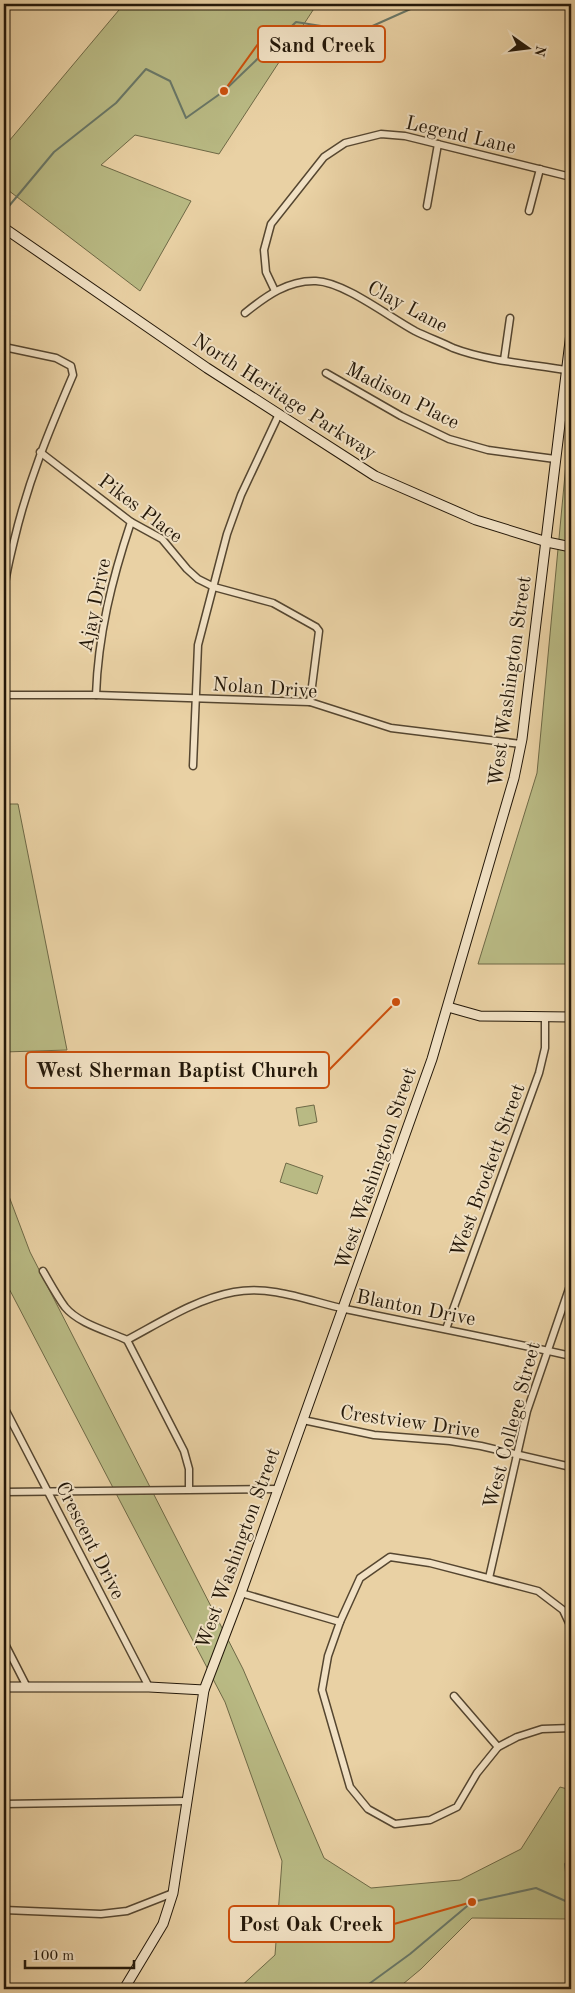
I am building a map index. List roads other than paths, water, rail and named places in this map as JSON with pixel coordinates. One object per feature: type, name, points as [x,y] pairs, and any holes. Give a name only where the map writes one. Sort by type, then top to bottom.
[{"type":"street","name":"Legend Lane","points":[[275,291],[266,272],[264,250],[271,224],[324,157],[345,143],[381,134],[405,136],[571,177]]},
{"type":"street","points":[[428,206],[438,144]]},
{"type":"street","points":[[529,211],[540,168]]},
{"type":"street","name":"North Heritage Parkway","points":[[4,228],[207,368],[375,476],[476,520],[547,542],[571,547]]},
{"type":"street","name":"Clay Lane","points":[[245,313],[287,284],[317,281],[341,288],[415,331],[456,349],[504,360],[566,370]]},
{"type":"street","points":[[504,360],[510,318]]},
{"type":"street","name":"West Washington Street","points":[[124,1989],[162,1924],[173,1893],[204,1690],[343,1309],[428,1068],[506,811],[521,744],[571,333]]},
{"type":"street","points":[[4,347],[56,358],[71,366],[73,375],[40,452],[22,506],[5,578],[4,594]]},
{"type":"street","name":"Madison Place","points":[[326,373],[401,416],[449,439],[488,450],[555,459]]},
{"type":"street","points":[[193,766],[198,645],[228,534],[241,495],[279,414]]},
{"type":"street","name":"Pikes Place","points":[[40,452],[131,522],[162,540],[198,579],[214,587],[273,603],[316,626],[319,631],[310,702]]},
{"type":"street","name":"Ajay Drive","points":[[96,695],[99,648],[108,600],[131,522]]},
{"type":"street","name":"Nolan Drive","points":[[4,695],[96,695],[310,702],[391,728],[521,744]]},
{"type":"street","points":[[448,1007],[480,1016],[571,1017]]},
{"type":"street","name":"West Brockett Street","points":[[446,1329],[539,1073],[545,1048],[545,1018]]},
{"type":"street","points":[[42,1271],[66,1308],[73,1314],[127,1340],[184,1451],[189,1470],[189,1488]]},
{"type":"street","name":"West College Street","points":[[490,1578],[528,1411],[571,1283]]},
{"type":"street","name":"Blanton Drive","points":[[127,1340],[195,1304],[234,1292],[250,1290],[268,1291],[343,1309],[571,1356]]},
{"type":"street","name":"Crescent Drive","points":[[4,1407],[149,1687]]},
{"type":"street","name":"Crestview Drive","points":[[303,1420],[374,1435],[450,1441],[481,1446],[571,1466]]},
{"type":"street","points":[[4,1492],[278,1488]]},
{"type":"street","points":[[571,1627],[563,1610],[538,1591],[430,1563],[390,1557],[360,1578],[340,1622],[328,1656],[322,1690],[350,1787],[368,1809],[395,1824],[430,1820],[457,1807],[478,1773],[498,1747],[516,1737],[542,1728],[571,1728]]},
{"type":"street","points":[[241,1592],[340,1622]]},
{"type":"street","points":[[4,1642],[28,1687]]},
{"type":"street","points":[[4,1687],[149,1687],[204,1690]]},
{"type":"street","points":[[454,1696],[498,1747]]},
{"type":"street","points":[[4,1804],[186,1801]]},
{"type":"street","points":[[4,1910],[101,1914],[127,1911],[173,1893]]},
{"type":"waterway","points":[[4,212],[54,152],[116,103],[146,69],[170,81],[186,118],[224,91],[296,22],[359,32],[415,7],[416,4]]},
{"type":"waterway","points":[[362,1989],[410,1954],[472,1902],[536,1888],[570,1903],[565,1864],[571,1856]]},
{"type":"place","name":"Sand Creek","points":[[224,91]]},
{"type":"place","name":"West Sherman Baptist Church","points":[[396,1002]]},
{"type":"place","name":"Post Oak Creek","points":[[472,1902]]}]
